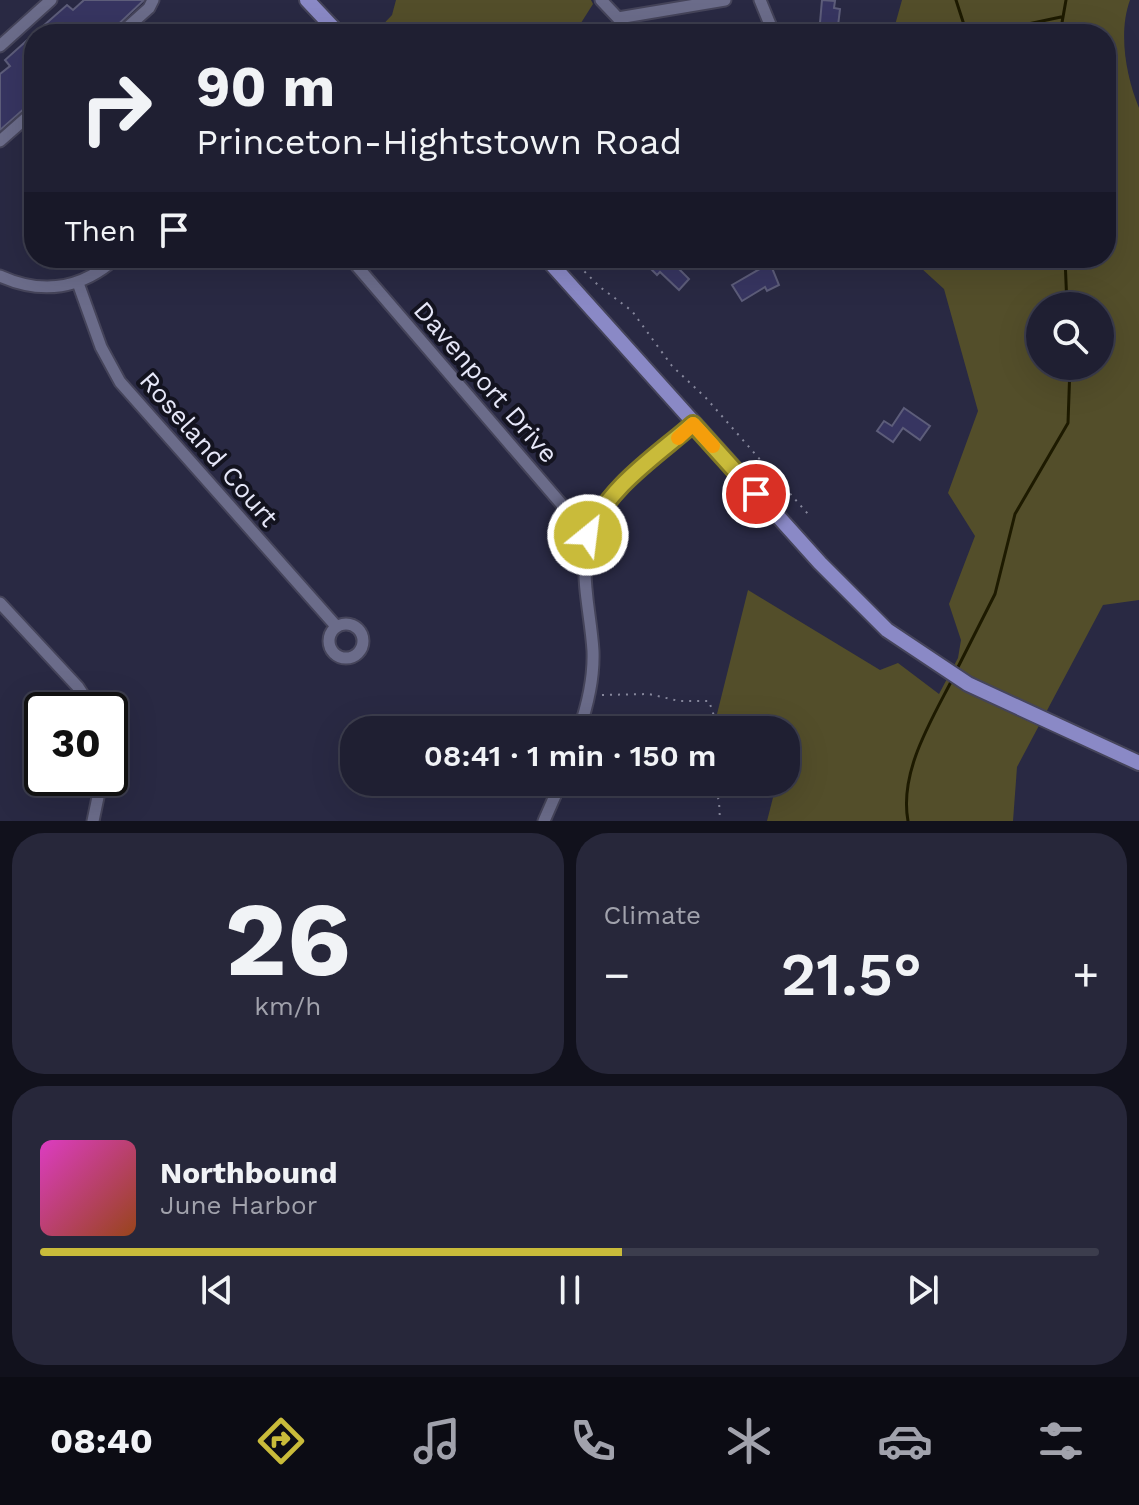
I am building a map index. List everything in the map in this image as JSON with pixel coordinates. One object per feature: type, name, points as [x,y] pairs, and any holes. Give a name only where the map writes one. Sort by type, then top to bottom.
[{"type":"main road","points":[[307,0],[330,24]]},
{"type":"main road","points":[[555,268],[693,424],[867,612],[904,643],[949,674],[1139,763]]},
{"type":"street","points":[[24,24],[51,0]]},
{"type":"street","points":[[131,24],[149,8],[153,0]]},
{"type":"street","points":[[601,0],[618,18]]},
{"type":"street","points":[[616,0],[618,18]]},
{"type":"street","points":[[618,18],[725,0]]},
{"type":"street","points":[[760,0],[770,24]]},
{"type":"street","points":[[0,46],[24,24]]},
{"type":"street","points":[[0,141],[24,120]]},
{"type":"street","points":[[0,276],[16,283],[47,288],[78,283],[105,268]]},
{"type":"street","name":"Davenport Drive","points":[[359,268],[588,535]]},
{"type":"street","name":"Roseland Court","points":[[78,283],[101,347],[120,382],[336,626]]},
{"type":"street","points":[[584,716],[593,668],[583,568],[588,535],[595,517],[617,490],[693,424]]},
{"type":"street","points":[[0,603],[81,692]]},
{"type":"street","points":[[93,821],[98,796]]},
{"type":"street","points":[[544,821],[555,796]]},
{"type":"path","points":[[584,268],[600,287],[632,311],[672,366],[706,398],[740,440],[754,450],[767,470],[787,486],[808,514]]},
{"type":"path","points":[[601,695],[649,694],[694,703],[709,701],[714,716]]},
{"type":"path","points":[[717,796],[720,821]]},
{"type":"shaded area","points":[[396,0],[591,0],[593,4],[580,24],[383,24],[392,15]]},
{"type":"shaded area","points":[[902,0],[1130,0],[1126,13],[1125,54],[1139,108],[1139,600],[1103,605],[1017,767],[1013,821],[767,821],[773,796],[800,796],[800,716],[716,716],[748,590],[880,670],[898,663],[939,694],[958,658],[961,640],[949,604],[975,536],[948,493],[978,411],[944,289],[921,268],[1116,268],[1116,24],[895,24]]},
{"type":"building","points":[[84,0],[144,0],[119,24],[45,24],[67,5],[73,10]]},
{"type":"building","points":[[822,0],[835,1],[834,8],[840,9],[838,24],[820,24]]},
{"type":"building","points":[[24,43],[24,109],[0,130],[0,74],[10,66],[5,60]]},
{"type":"building","points":[[650,268],[678,268],[689,279],[679,290],[660,272],[657,275]]},
{"type":"building","points":[[761,268],[772,268],[779,285],[767,291],[765,287],[742,301],[732,285]]},
{"type":"building","points":[[904,408],[930,426],[920,440],[903,428],[893,442],[877,431],[884,421],[892,426]]},
{"type":"waterway","points":[[956,0],[964,24]]},
{"type":"waterway","points":[[1062,24],[1066,0]]},
{"type":"waterway","points":[[1028,24],[1061,17]]},
{"type":"waterway","points":[[1065,268],[1066,292]]},
{"type":"waterway","points":[[956,671],[995,594],[1015,514],[1068,423],[1070,380]]},
{"type":"waterway","points":[[908,821],[906,803],[912,766],[953,678]]},
{"type":"slow traffic","points":[[678,438],[693,424],[713,446]]},
{"type":"route","points":[[588,535],[605,502],[693,424],[756,494]]}]
